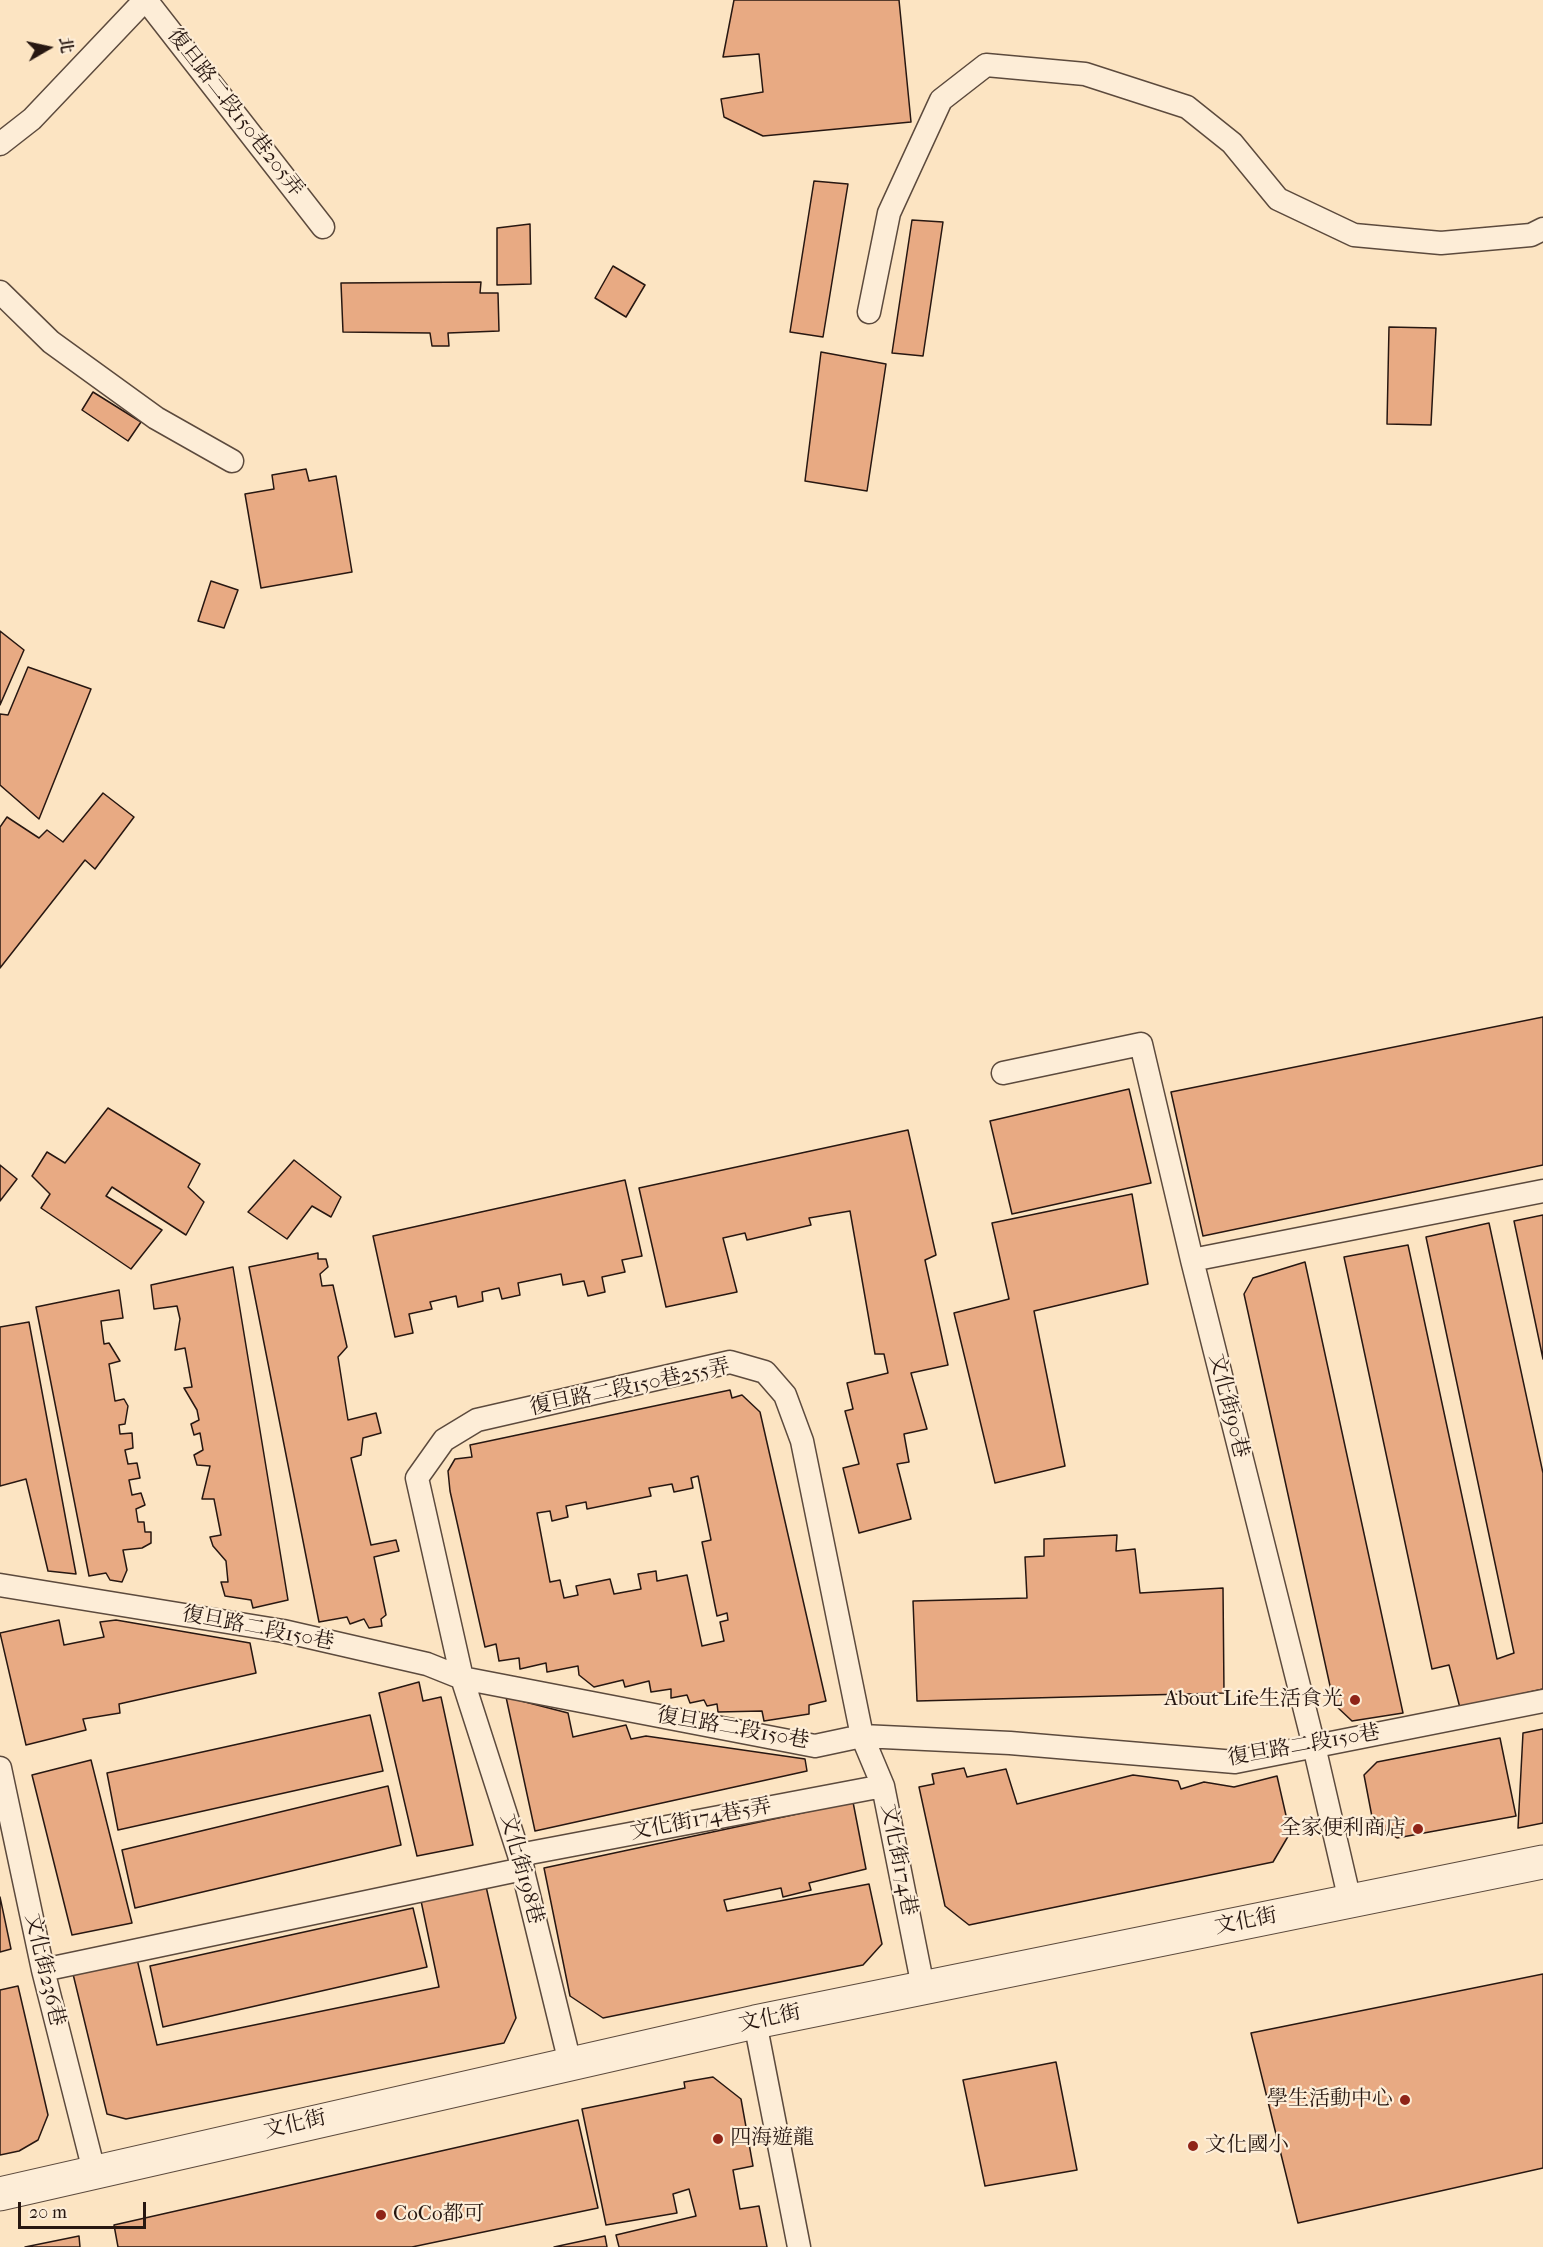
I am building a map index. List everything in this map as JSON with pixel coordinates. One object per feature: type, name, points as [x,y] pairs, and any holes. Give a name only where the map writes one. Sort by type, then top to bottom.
[{"type":"street","name":"文化街","points":[[0,2194],[755,2022],[923,1986],[1543,1862]]},
{"type":"lane","name":"復旦路二段150巷205弄","points":[[0,144],[32,119],[145,0],[323,227]]},
{"type":"lane","points":[[869,312],[889,213],[941,100],[986,65],[1085,74],[1187,107],[1232,143],[1278,199],[1354,235],[1441,243],[1531,235],[1543,229]]},
{"type":"lane","points":[[0,292],[51,342],[156,418],[232,461]]},
{"type":"lane","name":"文化街90巷","points":[[1003,1073],[1141,1044],[1350,1901]]},
{"type":"lane","points":[[1192,1260],[1543,1191]]},
{"type":"lane","name":"復旦路二段150巷255弄","points":[[462,1678],[417,1478],[444,1440],[477,1420],[730,1362],[765,1372],[785,1395],[802,1442],[862,1736]]},
{"type":"lane","name":"復旦路二段150巷","points":[[0,1585],[283,1631],[427,1664],[462,1678],[815,1746],[862,1736],[1010,1743],[1235,1762],[1543,1701]]},
{"type":"lane","name":"文化街198巷","points":[[462,1678],[521,1862],[570,2063]]},
{"type":"lane","name":"文化街174巷","points":[[862,1736],[883,1786],[923,1986]]},
{"type":"lane","name":"文化街236巷","points":[[0,1770],[43,1970],[94,2171]]},
{"type":"lane","name":"文化街174巷5弄","points":[[43,1970],[521,1862],[883,1786]]},
{"type":"lane","points":[[755,2022],[799,2247]]},
{"type":"building","points":[[734,0],[899,0],[911,122],[763,136],[724,117],[721,99],[763,92],[759,54],[723,57]]},
{"type":"building","points":[[814,181],[848,184],[823,337],[790,332]]},
{"type":"building","points":[[912,220],[943,222],[923,356],[892,353]]},
{"type":"building","points":[[530,224],[531,284],[497,285],[497,228]]},
{"type":"building","points":[[613,266],[645,285],[626,317],[595,298]]},
{"type":"building","points":[[481,282],[480,293],[498,293],[499,331],[448,333],[449,346],[432,346],[430,333],[343,332],[341,283]]},
{"type":"building","points":[[1389,327],[1436,328],[1431,425],[1387,424]]},
{"type":"building","points":[[821,352],[886,364],[867,491],[805,481]]},
{"type":"building","points":[[93,392],[141,422],[128,441],[82,410]]},
{"type":"building","points":[[306,469],[309,481],[336,476],[352,572],[261,588],[245,494],[274,489],[272,475]]},
{"type":"building","points":[[211,581],[238,590],[224,628],[198,621]]},
{"type":"building","points":[[0,631],[24,650],[0,705]]},
{"type":"building","points":[[28,667],[91,689],[39,819],[0,785],[0,714],[8,715]]},
{"type":"building","points":[[103,793],[134,817],[95,869],[85,860],[0,968],[0,827],[7,817],[39,838],[47,830],[63,842]]},
{"type":"building","points":[[1543,1017],[1543,1165],[1203,1236],[1171,1092]]},
{"type":"building","points":[[1129,1089],[1151,1183],[1012,1214],[990,1121]]},
{"type":"building","points":[[108,1108],[200,1164],[188,1187],[204,1202],[186,1235],[112,1187],[106,1196],[162,1230],[131,1269],[41,1208],[50,1194],[32,1176],[47,1152],[65,1163]]},
{"type":"building","points":[[908,1130],[936,1255],[925,1260],[948,1365],[911,1373],[927,1429],[904,1434],[909,1462],[897,1464],[911,1519],[859,1533],[843,1468],[859,1464],[845,1411],[853,1409],[847,1383],[888,1373],[884,1354],[875,1354],[850,1211],[809,1218],[811,1225],[747,1240],[745,1233],[723,1238],[737,1292],[666,1307],[639,1188]]},
{"type":"building","points":[[294,1160],[341,1197],[331,1217],[312,1206],[287,1239],[248,1212]]},
{"type":"building","points":[[0,1165],[17,1179],[0,1201]]},
{"type":"building","points":[[625,1180],[642,1256],[622,1260],[625,1272],[602,1277],[605,1292],[588,1296],[584,1281],[563,1285],[561,1274],[518,1283],[520,1295],[502,1299],[499,1288],[482,1292],[483,1301],[458,1307],[456,1296],[430,1302],[432,1309],[409,1314],[413,1333],[395,1337],[373,1236]]},
{"type":"building","points":[[1132,1194],[1148,1284],[1034,1311],[1065,1466],[995,1483],[954,1313],[1009,1299],[992,1223]]},
{"type":"building","points":[[1543,1215],[1543,1359],[1514,1221]]},
{"type":"building","points":[[1489,1223],[1543,1473],[1543,1689],[1460,1708],[1449,1665],[1432,1669],[1344,1257],[1408,1245],[1497,1659],[1514,1653],[1426,1237]]},
{"type":"building","points":[[318,1253],[318,1259],[326,1259],[328,1267],[320,1274],[322,1286],[333,1285],[347,1347],[338,1357],[348,1420],[376,1413],[381,1433],[363,1438],[361,1455],[351,1458],[371,1545],[396,1540],[399,1551],[374,1557],[386,1615],[381,1619],[382,1626],[369,1628],[364,1619],[350,1624],[347,1617],[319,1622],[249,1267]]},
{"type":"building","points":[[1305,1262],[1403,1713],[1352,1721],[1334,1704],[1244,1294],[1253,1278]]},
{"type":"building","points":[[233,1267],[288,1600],[253,1608],[251,1600],[225,1596],[221,1582],[228,1582],[226,1561],[213,1546],[210,1537],[221,1535],[214,1499],[202,1499],[210,1466],[197,1465],[194,1455],[203,1450],[200,1433],[194,1435],[191,1424],[199,1420],[197,1410],[184,1388],[192,1387],[185,1348],[175,1350],[180,1319],[177,1306],[154,1309],[151,1285]]},
{"type":"building","points":[[119,1290],[123,1318],[101,1321],[104,1344],[109,1343],[120,1361],[109,1364],[115,1401],[124,1399],[128,1406],[125,1424],[119,1425],[120,1434],[132,1433],[133,1448],[125,1450],[128,1464],[137,1463],[140,1478],[129,1480],[132,1495],[141,1493],[145,1505],[136,1509],[138,1522],[144,1522],[145,1532],[151,1532],[151,1543],[142,1548],[123,1550],[127,1570],[122,1582],[110,1580],[106,1573],[89,1576],[36,1307]]},
{"type":"building","points":[[29,1322],[76,1574],[48,1571],[26,1479],[0,1486],[0,1327]]},
{"type":"building","points":[[730,1390],[732,1398],[742,1395],[760,1412],[826,1701],[809,1705],[809,1714],[764,1721],[762,1711],[718,1712],[717,1704],[707,1706],[704,1700],[690,1703],[687,1695],[671,1698],[671,1689],[651,1692],[649,1681],[625,1687],[623,1680],[594,1687],[579,1675],[578,1666],[547,1672],[546,1663],[520,1669],[519,1658],[499,1661],[496,1644],[485,1647],[450,1491],[448,1471],[455,1459],[472,1457],[470,1445]],"holes":[[[698,1476],[711,1540],[702,1542],[717,1616],[727,1613],[728,1620],[720,1622],[724,1641],[702,1646],[687,1575],[657,1581],[656,1571],[638,1574],[641,1589],[614,1594],[610,1579],[576,1586],[578,1595],[564,1598],[560,1580],[550,1582],[537,1513],[550,1511],[552,1521],[568,1517],[566,1506],[586,1502],[587,1509],[651,1496],[649,1488],[672,1484],[674,1492],[693,1488],[691,1478]]]},
{"type":"building","points":[[1117,1535],[1116,1551],[1135,1549],[1140,1593],[1223,1588],[1224,1693],[917,1701],[913,1601],[1027,1598],[1025,1557],[1044,1556],[1044,1539]]},
{"type":"building","points":[[59,1620],[64,1645],[104,1637],[100,1622],[116,1620],[250,1643],[256,1673],[119,1704],[120,1713],[83,1719],[86,1730],[26,1745],[0,1633]]},
{"type":"building","points":[[419,1682],[423,1701],[441,1697],[473,1845],[417,1856],[379,1693]]},
{"type":"building","points":[[506,1697],[568,1713],[573,1737],[626,1725],[631,1739],[646,1736],[805,1759],[807,1771],[535,1831]]},
{"type":"building","points":[[370,1715],[383,1771],[118,1830],[107,1773]]},
{"type":"building","points":[[1543,1729],[1543,1823],[1518,1828],[1523,1733]]},
{"type":"building","points":[[1500,1738],[1516,1816],[1397,1838],[1373,1822],[1364,1775],[1377,1762]]},
{"type":"building","points":[[91,1760],[132,1923],[72,1935],[32,1775]]},
{"type":"building","points":[[964,1768],[967,1777],[1006,1769],[1017,1804],[1133,1775],[1178,1781],[1181,1789],[1204,1782],[1234,1787],[1277,1776],[1290,1833],[1273,1862],[969,1925],[945,1906],[919,1787],[934,1784],[932,1774]]},
{"type":"building","points":[[388,1786],[401,1845],[135,1908],[122,1850]]},
{"type":"building","points":[[853,1802],[866,1869],[809,1883],[811,1890],[783,1897],[781,1888],[724,1900],[727,1911],[869,1884],[882,1944],[863,1965],[603,2018],[570,1996],[544,1868]]},
{"type":"building","points":[[485,1882],[516,2018],[504,2043],[126,2119],[107,2114],[73,1974],[137,1959],[157,2045],[439,1987],[420,1896]]},
{"type":"building","points":[[0,1897],[11,1949],[0,1952]]},
{"type":"building","points":[[413,1908],[427,1967],[163,2027],[150,1966]]},
{"type":"building","name":"學生活動中心","points":[[1543,1974],[1543,2168],[1298,2223],[1251,2033]]},
{"type":"building","points":[[18,1986],[48,2115],[38,2140],[19,2151],[0,2155],[0,1990]]},
{"type":"building","points":[[1056,2062],[1077,2170],[985,2186],[963,2080]]},
{"type":"building","points":[[713,2077],[741,2099],[753,2166],[733,2170],[740,2209],[759,2206],[767,2247],[619,2247],[616,2235],[696,2216],[689,2189],[673,2194],[677,2213],[606,2225],[582,2109],[685,2088],[684,2082]]},
{"type":"building","points":[[578,2120],[598,2208],[412,2247],[118,2247],[114,2225]]},
{"type":"building","points":[[79,2236],[80,2247],[25,2247]]},
{"type":"building","points":[[605,2236],[607,2247],[554,2247]]},
{"type":"place","name":"About Life生活食光","points":[[1355,1700]]},
{"type":"place","name":"全家便利商店","points":[[1418,1829]]},
{"type":"place","name":"學生活動中心","points":[[1405,2100]]},
{"type":"place","name":"四海遊龍","points":[[718,2139]]},
{"type":"place","name":"文化國小","points":[[1193,2146]]},
{"type":"place","name":"CoCo都可","points":[[381,2215]]}]
